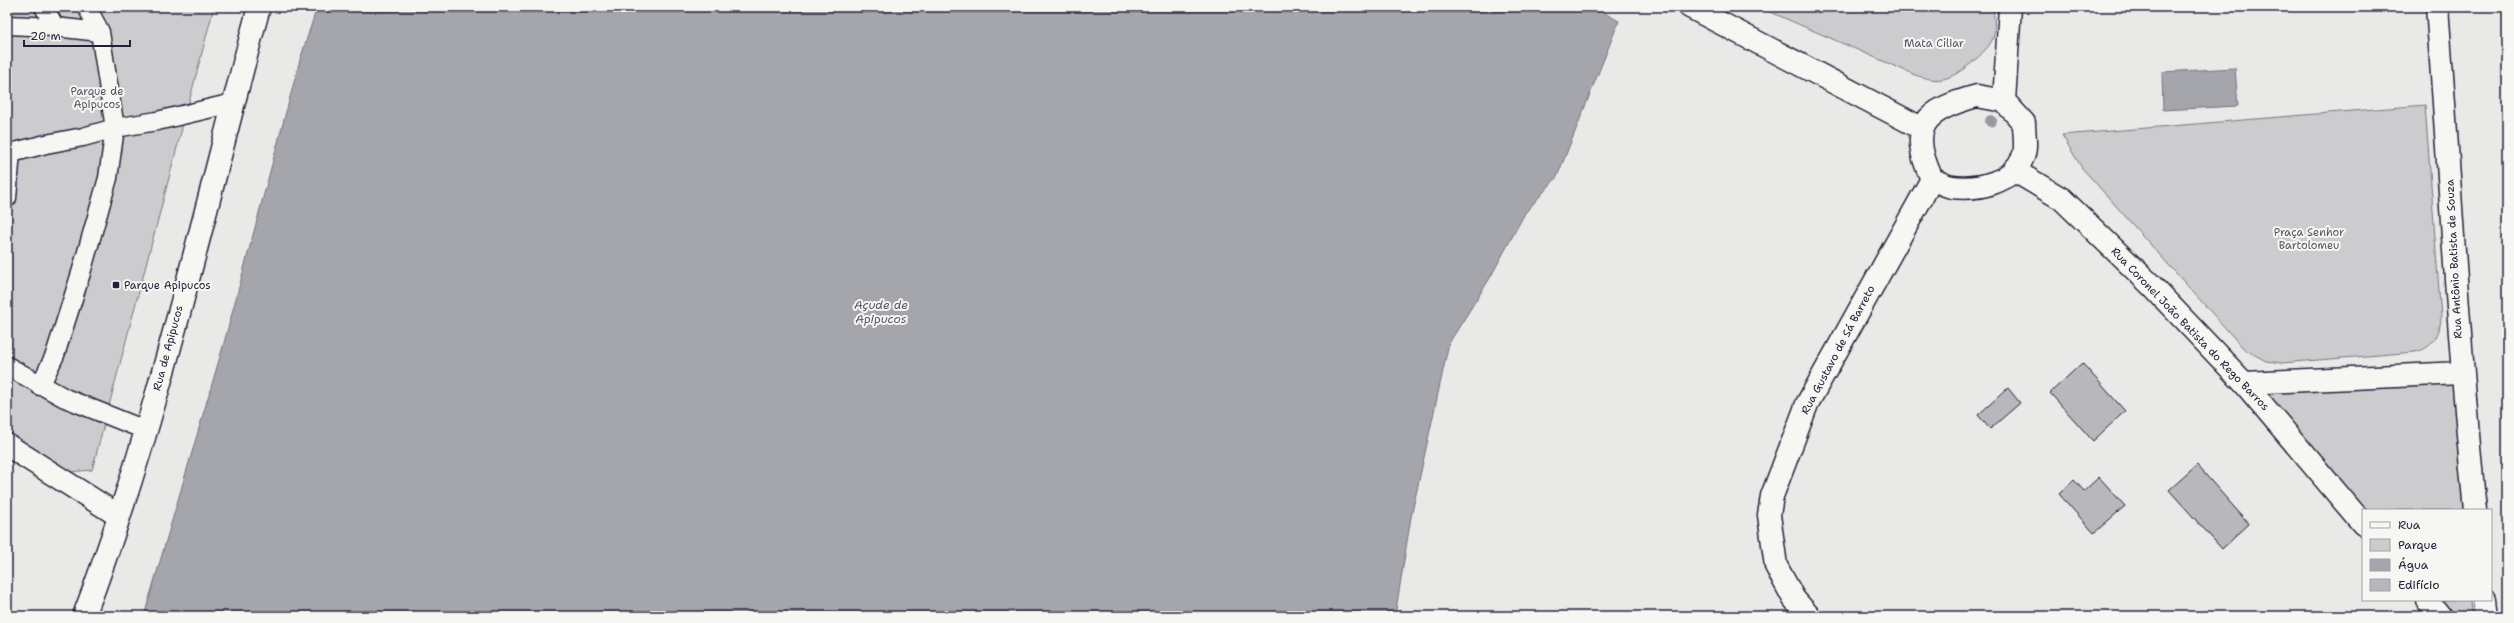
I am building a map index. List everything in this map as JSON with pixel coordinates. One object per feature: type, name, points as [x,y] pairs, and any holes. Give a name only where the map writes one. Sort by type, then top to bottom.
[{"type":"street","name":"Rua de Apipucos","points":[[84,616],[119,516],[145,430],[259,7]]},
{"type":"street","points":[[1690,7],[1922,128]]},
{"type":"street","points":[[2004,101],[2010,7]]},
{"type":"street","name":"Rua Antônio Batista de Souza","points":[[2437,7],[2450,182],[2461,373],[2475,509]]},
{"type":"street","points":[[1977,96],[2004,101],[2024,123],[2024,155],[2015,171],[1994,183],[1972,187],[1951,187],[1932,179],[1920,148],[1922,128],[1935,112],[1952,102],[1977,96]]},
{"type":"street","name":"Rua Coronel João Batista do Rego Barros","points":[[2015,171],[2062,199],[2151,285],[2244,383],[2362,523]]},
{"type":"street","name":"Rua Gustavo de Sá Barreto","points":[[1808,616],[1794,599],[1776,566],[1769,515],[1772,496],[1807,404],[1932,179]]},
{"type":"street","points":[[2244,383],[2461,373]]},
{"type":"street","points":[[7,445],[119,516]]},
{"type":"street","points":[[2428,601],[2440,616]]},
{"type":"street","points":[[2484,601],[2486,616]]},
{"type":"lane","points":[[44,7],[55,27]]},
{"type":"lane","points":[[40,386],[55,356],[81,273],[108,178],[115,128],[100,32],[86,7]]},
{"type":"lane","points":[[7,25],[55,27],[100,32]]},
{"type":"lane","points":[[7,198],[9,154],[115,128],[157,121],[233,103]]},
{"type":"lane","points":[[7,366],[40,386],[145,430]]},
{"type":"green space","name":"Parque de Apipucos","points":[[7,7],[214,7],[92,470],[69,472],[7,431]]},
{"type":"green space","name":"Mata Ciliar","points":[[1759,7],[1993,7],[1994,31],[1990,44],[1979,57],[1956,74],[1939,80],[1915,75]]},
{"type":"green space","name":"Praça Senhor Bartolomeu","points":[[2425,105],[2441,317],[2439,329],[2435,339],[2427,347],[2415,352],[2282,363],[2266,361],[2244,349],[2082,168],[2062,135]]},
{"type":"green space","points":[[2456,385],[2464,509],[2362,509],[2260,390]]},
{"type":"green space","points":[[2428,601],[2470,601],[2471,616],[2440,616]]},
{"type":"water","name":"Açude de Apipucos","points":[[317,7],[1593,7],[1619,21],[1557,177],[1525,213],[1490,278],[1449,343],[1411,517],[1395,616],[144,616],[224,343],[300,60]]},
{"type":"water","points":[[2235,68],[2238,106],[2163,110],[2162,72]]},
{"type":"building","points":[[2082,363],[2125,411],[2093,441],[2050,393]]},
{"type":"building","points":[[2008,388],[2020,403],[1990,429],[1978,415]]},
{"type":"building","points":[[2197,465],[2249,524],[2222,549],[2169,490]]},
{"type":"building","points":[[2099,477],[2125,506],[2094,533],[2059,494],[2074,480],[2084,491]]},
{"type":"place","name":"Parque Apipucos","points":[[116,285]]}]
